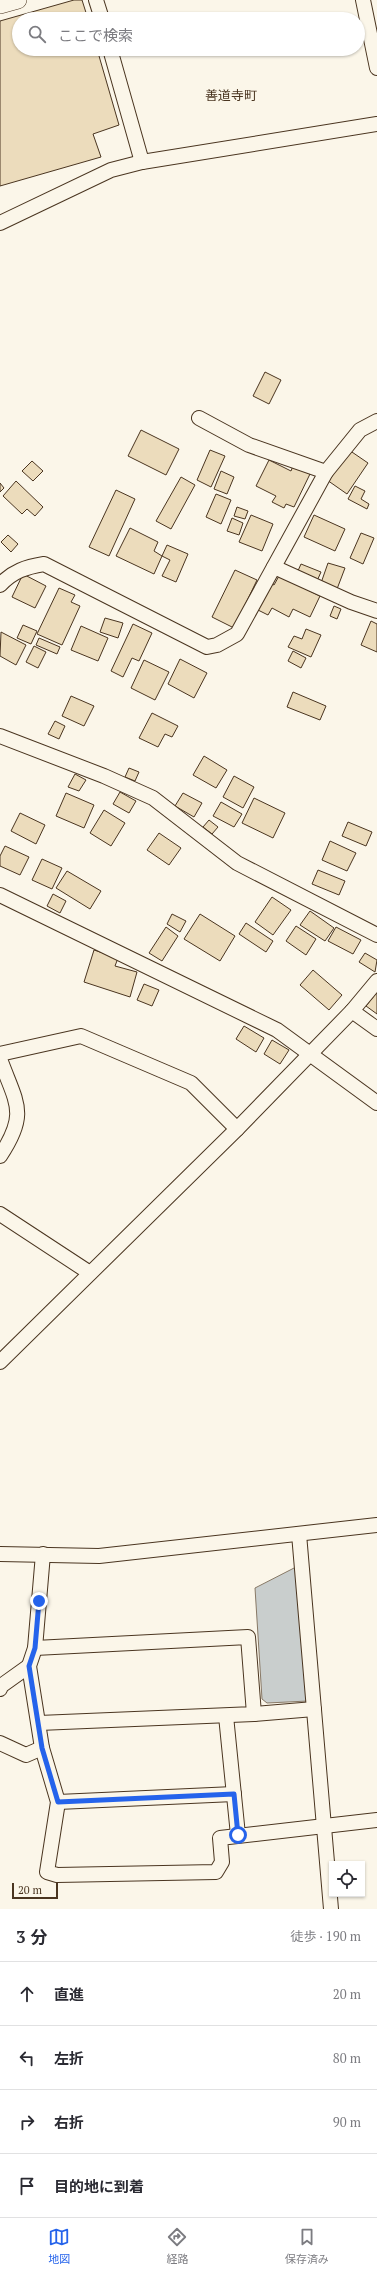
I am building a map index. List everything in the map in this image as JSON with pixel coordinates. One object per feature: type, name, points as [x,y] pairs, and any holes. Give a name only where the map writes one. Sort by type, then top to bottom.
[{"type":"street","points":[[0,5],[18,0]]},
{"type":"street","points":[[96,0],[100,12]]},
{"type":"street","points":[[362,0],[365,12]]},
{"type":"street","points":[[365,14],[377,68]]},
{"type":"street","points":[[112,56],[142,162]]},
{"type":"street","points":[[0,223],[111,170],[142,162],[377,124]]},
{"type":"street","points":[[199,418],[249,445],[326,472]]},
{"type":"street","points":[[0,585],[9,575],[26,567],[44,564],[207,647],[217,646],[237,634],[326,472],[360,430],[377,421]]},
{"type":"street","points":[[274,567],[351,602],[377,611]]},
{"type":"street","points":[[0,736],[104,776],[153,798],[237,863],[377,934]]},
{"type":"street","points":[[0,895],[277,1030],[377,1104]]},
{"type":"street","points":[[0,1362],[237,1129],[352,1011],[377,981]]},
{"type":"street","points":[[352,1011],[377,1029]]},
{"type":"street","points":[[0,1054],[82,1036],[190,1083],[237,1129]]},
{"type":"street","points":[[0,1059],[18,1108],[17,1128],[0,1156]]},
{"type":"street","points":[[0,1214],[90,1273]]},
{"type":"street","points":[[0,1554],[99,1556],[376,1524]]},
{"type":"street","points":[[299,1534],[331,1909]]},
{"type":"street","points":[[43,1554],[35,1648],[29,1666],[42,1748],[58,1802],[47,1872],[57,1875],[216,1872],[222,1862],[220,1838],[377,1820]]},
{"type":"street","points":[[35,1648],[248,1637],[254,1714]]},
{"type":"street","points":[[0,1687],[29,1666]]},
{"type":"street","points":[[39,1723],[226,1716],[314,1709]]},
{"type":"street","points":[[226,1716],[238,1835]]},
{"type":"street","points":[[0,1743],[26,1755],[42,1748]]},
{"type":"street","points":[[58,1802],[234,1794]]},
{"type":"shaded area","points":[[296,1567],[308,1701],[267,1703],[262,1699],[255,1588]]},
{"type":"building","points":[[74,0],[82,0],[86,12],[32,12]]},
{"type":"building","points":[[12,18],[12,56],[99,56],[119,125],[93,134],[101,157],[0,186],[0,21]]},
{"type":"building","points":[[265,372],[281,380],[269,404],[253,396]]},
{"type":"building","points":[[141,430],[179,449],[166,475],[128,456]]},
{"type":"building","points":[[210,450],[225,456],[211,487],[197,480]]},
{"type":"building","points":[[349,450],[368,463],[347,494],[327,480]]},
{"type":"building","points":[[269,460],[291,471],[293,466],[310,474],[294,507],[286,504],[284,508],[272,502],[276,496],[256,486]]},
{"type":"building","points":[[32,461],[43,471],[33,481],[22,471]]},
{"type":"building","points":[[221,471],[234,477],[227,494],[214,489]]},
{"type":"building","points":[[181,477],[195,485],[171,529],[156,521]]},
{"type":"building","points":[[16,481],[43,507],[35,516],[27,509],[22,514],[3,496]]},
{"type":"building","points":[[0,483],[4,488],[0,492]]},
{"type":"building","points":[[355,486],[365,491],[361,499],[369,504],[367,509],[348,499]]},
{"type":"building","points":[[116,490],[135,499],[109,556],[89,547]]},
{"type":"building","points":[[216,494],[231,500],[221,524],[206,517]]},
{"type":"building","points":[[237,507],[248,511],[245,519],[234,516]]},
{"type":"building","points":[[251,515],[273,524],[262,551],[239,542]]},
{"type":"building","points":[[314,515],[345,529],[335,551],[304,537]]},
{"type":"building","points":[[232,518],[243,523],[239,535],[227,531]]},
{"type":"building","points":[[130,528],[158,542],[154,551],[162,556],[154,574],[116,556]]},
{"type":"building","points":[[361,533],[374,538],[363,564],[350,558]]},
{"type":"building","points":[[8,535],[18,544],[11,552],[1,542]]},
{"type":"building","points":[[167,545],[188,554],[176,582],[162,576],[170,560],[162,556]]},
{"type":"building","points":[[328,563],[345,568],[337,589],[321,583]]},
{"type":"building","points":[[301,564],[321,572],[317,581],[297,573]]},
{"type":"building","points":[[235,570],[257,580],[234,628],[212,617]]},
{"type":"building","points":[[23,574],[46,586],[35,608],[12,597]]},
{"type":"building","points":[[279,576],[320,596],[310,617],[293,609],[289,617],[272,608],[268,615],[254,608],[268,582],[274,585]]},
{"type":"building","points":[[59,588],[75,595],[71,602],[80,606],[62,645],[37,634]]},
{"type":"building","points":[[334,606],[341,609],[337,619],[330,616]]},
{"type":"building","points":[[105,618],[123,623],[118,638],[100,632]]},
{"type":"building","points":[[371,621],[377,624],[377,652],[361,645]]},
{"type":"building","points":[[133,624],[152,633],[139,661],[132,658],[123,677],[111,671]]},
{"type":"building","points":[[23,625],[37,631],[31,644],[17,638]]},
{"type":"building","points":[[81,626],[108,638],[98,661],[71,650]]},
{"type":"building","points":[[306,629],[321,635],[311,657],[288,647],[294,636],[302,639]]},
{"type":"building","points":[[1,632],[26,645],[16,665],[0,656]]},
{"type":"building","points":[[39,638],[60,647],[57,654],[36,645]]},
{"type":"building","points":[[34,646],[46,652],[38,668],[26,662]]},
{"type":"building","points":[[293,651],[306,658],[301,668],[288,661]]},
{"type":"building","points":[[180,659],[207,673],[194,698],[168,684]]},
{"type":"building","points":[[144,660],[169,672],[155,700],[131,688]]},
{"type":"building","points":[[293,692],[326,706],[320,720],[287,707]]},
{"type":"building","points":[[71,696],[94,706],[84,726],[62,716]]},
{"type":"building","points":[[152,713],[178,726],[172,737],[165,734],[158,747],[139,738]]},
{"type":"building","points":[[55,721],[65,726],[59,739],[48,734]]},
{"type":"building","points":[[204,756],[227,770],[216,788],[193,775]]},
{"type":"building","points":[[129,768],[139,772],[135,781],[125,777]]},
{"type":"building","points":[[75,774],[86,780],[79,791],[68,787]]},
{"type":"building","points":[[234,776],[254,787],[243,808],[223,797]]},
{"type":"building","points":[[120,792],[136,801],[129,813],[113,804]]},
{"type":"building","points":[[66,793],[94,805],[84,828],[56,816]]},
{"type":"building","points":[[183,793],[202,803],[194,817],[175,806]]},
{"type":"building","points":[[254,798],[285,813],[273,838],[242,823]]},
{"type":"building","points":[[221,802],[242,814],[234,827],[213,816]]},
{"type":"building","points":[[104,810],[125,823],[111,846],[90,833]]},
{"type":"building","points":[[20,813],[45,825],[36,844],[11,831]]},
{"type":"building","points":[[209,820],[218,827],[212,834],[203,827]]},
{"type":"building","points":[[348,822],[372,832],[366,846],[342,836]]},
{"type":"building","points":[[159,833],[181,848],[169,865],[147,850]]},
{"type":"building","points":[[330,841],[356,853],[347,871],[322,860]]},
{"type":"building","points":[[5,846],[29,857],[20,875],[0,866],[0,856]]},
{"type":"building","points":[[42,859],[62,868],[52,889],[32,880]]},
{"type":"building","points":[[318,870],[345,881],[339,895],[312,884]]},
{"type":"building","points":[[67,871],[101,891],[90,909],[56,888]]},
{"type":"building","points":[[53,894],[66,901],[60,913],[47,906]]},
{"type":"building","points":[[272,897],[291,910],[273,935],[255,922]]},
{"type":"building","points":[[310,911],[334,928],[325,941],[300,925]]},
{"type":"building","points":[[172,914],[186,921],[180,932],[167,924]]},
{"type":"building","points":[[200,914],[235,936],[220,961],[184,939]]},
{"type":"building","points":[[246,923],[273,941],[266,952],[239,934]]},
{"type":"building","points":[[296,926],[316,939],[306,955],[286,941]]},
{"type":"building","points":[[166,927],[178,936],[162,961],[149,953]]},
{"type":"building","points":[[336,927],[361,940],[353,954],[328,941]]},
{"type":"building","points":[[94,950],[118,958],[115,966],[137,972],[130,997],[84,982]]},
{"type":"building","points":[[365,953],[377,960],[375,972],[359,962]]},
{"type":"building","points":[[313,970],[342,995],[329,1010],[300,985]]},
{"type":"building","points":[[144,984],[159,990],[152,1006],[137,1000]]},
{"type":"building","points":[[377,992],[377,1014],[366,1006]]},
{"type":"building","points":[[244,1026],[264,1038],[256,1052],[236,1039]]},
{"type":"building","points":[[272,1040],[289,1050],[280,1064],[264,1054]]},
{"type":"district","name":"善道寺町","points":[[231,95]]},
{"type":"route","points":[[39,1601],[35,1648],[29,1666],[42,1748],[58,1802],[234,1794],[238,1835]]}]
